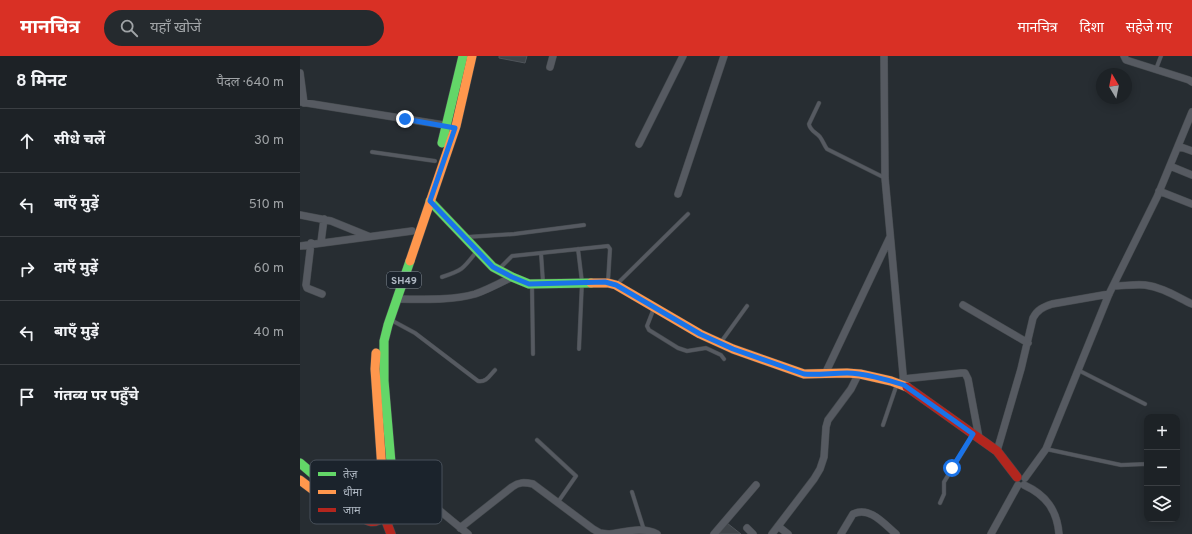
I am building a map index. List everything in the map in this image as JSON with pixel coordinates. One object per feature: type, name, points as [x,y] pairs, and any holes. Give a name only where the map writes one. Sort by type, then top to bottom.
[{"type":"main road","name":"SH49","points":[[381,460],[375,369],[378,333],[435,161],[451,126],[463,56]]},
{"type":"main road","name":"SH49","points":[[391,460],[384,381],[384,341],[430,201],[472,56]]},
{"type":"main road","points":[[430,201],[493,267],[512,277],[532,284],[582,282],[612,284],[700,334],[733,349],[804,374],[848,373],[902,382],[996,451],[1021,481]]},
{"type":"main road","points":[[300,463],[310,472]]},
{"type":"main road","points":[[300,480],[310,488]]},
{"type":"main road","points":[[388,524],[391,534]]},
{"type":"street","points":[[550,67],[553,56]]},
{"type":"street","points":[[639,144],[683,56]]},
{"type":"street","points":[[678,194],[724,56]]},
{"type":"street","points":[[884,56],[885,178],[902,382],[965,373],[968,379],[976,436]]},
{"type":"street","points":[[1124,56],[1126,60],[1190,80],[1192,82]]},
{"type":"street","points":[[300,73],[302,103],[451,126]]},
{"type":"street","points":[[991,534],[1021,481],[1046,449],[1109,294],[1159,191],[1192,112]]},
{"type":"street","points":[[1178,146],[1192,151]]},
{"type":"street","points":[[1170,166],[1192,175]]},
{"type":"street","points":[[1159,191],[1192,204]]},
{"type":"street","points":[[300,215],[324,218],[368,236]]},
{"type":"street","points":[[321,242],[324,218]]},
{"type":"street","points":[[300,246],[312,243],[412,231]]},
{"type":"street","points":[[825,374],[890,236]]},
{"type":"street","points":[[312,243],[306,285],[307,288],[322,294]]},
{"type":"street","points":[[397,299],[433,299],[475,294],[512,277]]},
{"type":"street","points":[[1113,286],[1144,285],[1154,287],[1166,291],[1192,304]]},
{"type":"street","points":[[996,451],[1028,343],[1033,318],[1036,312],[1045,306],[1109,294]]},
{"type":"street","points":[[963,305],[1028,343]]},
{"type":"street","points":[[772,534],[820,469],[824,457],[826,427],[828,420],[851,389],[858,375]]},
{"type":"street","points":[[1021,481],[1037,491],[1050,505],[1056,519],[1059,534]]},
{"type":"street","points":[[460,528],[512,487],[518,483],[525,482],[533,484],[593,529],[600,532],[609,534],[644,530],[652,531],[658,534]]},
{"type":"street","points":[[714,534],[756,485]]},
{"type":"street","points":[[841,534],[853,514],[861,512],[872,514],[896,534]]},
{"type":"street","points":[[442,513],[468,534]]},
{"type":"street","points":[[778,526],[788,534]]},
{"type":"street","points":[[747,528],[753,534]]},
{"type":"lane","points":[[1156,69],[1161,56]]},
{"type":"lane","points":[[819,103],[809,124],[810,129],[820,138],[824,146],[827,149],[885,178]]},
{"type":"lane","points":[[372,152],[435,161]]},
{"type":"lane","points":[[612,284],[688,214]]},
{"type":"lane","points":[[466,238],[514,234],[584,225]]},
{"type":"lane","points":[[499,270],[512,256],[610,247],[612,284]]},
{"type":"lane","points":[[578,249],[582,282],[579,349]]},
{"type":"lane","points":[[442,277],[459,272],[477,251]]},
{"type":"lane","points":[[541,253],[543,283]]},
{"type":"lane","points":[[532,284],[533,354]]},
{"type":"lane","points":[[720,343],[747,306]]},
{"type":"lane","points":[[654,308],[647,322],[649,330],[678,348],[687,351],[706,348],[721,355],[724,359]]},
{"type":"lane","points":[[390,319],[415,333],[478,381],[485,381],[495,370]]},
{"type":"lane","points":[[1078,370],[1145,404]]},
{"type":"lane","points":[[883,425],[902,382]]},
{"type":"lane","points":[[940,503],[944,494],[944,482],[976,436]]},
{"type":"lane","points":[[538,440],[576,476],[558,502]]},
{"type":"lane","points":[[1046,449],[1121,465],[1144,464]]},
{"type":"lane","points":[[632,492],[644,530]]},
{"type":"building","points":[[499,56],[527,56],[525,63],[499,58]]},
{"type":"building","points":[[727,523],[741,534],[719,534]]},
{"type":"traffic: fast","points":[[442,143],[463,56]]},
{"type":"traffic: fast","points":[[430,201],[493,267],[512,277],[529,284],[591,283]]},
{"type":"traffic: fast","points":[[391,460],[384,381],[384,341],[410,261]]},
{"type":"traffic: fast","points":[[300,463],[310,472]]},
{"type":"traffic: slow","points":[[410,261],[456,126],[472,56]]},
{"type":"traffic: slow","points":[[591,283],[608,283],[616,285],[700,334],[733,349],[804,374],[860,374],[891,381],[907,387]]},
{"type":"traffic: slow","points":[[376,353],[375,369],[381,460]]},
{"type":"traffic: slow","points":[[300,480],[310,488]]},
{"type":"traffic: jam","points":[[907,387],[997,451],[1017,477]]},
{"type":"traffic: jam","points":[[387,524],[391,534]]},
{"type":"route","points":[[405,119],[447,125],[455,128],[430,201],[493,267],[529,284],[605,282],[616,285],[700,334],[733,349],[804,374],[813,375],[848,373],[892,381],[904,385],[973,434],[952,468]]}]
